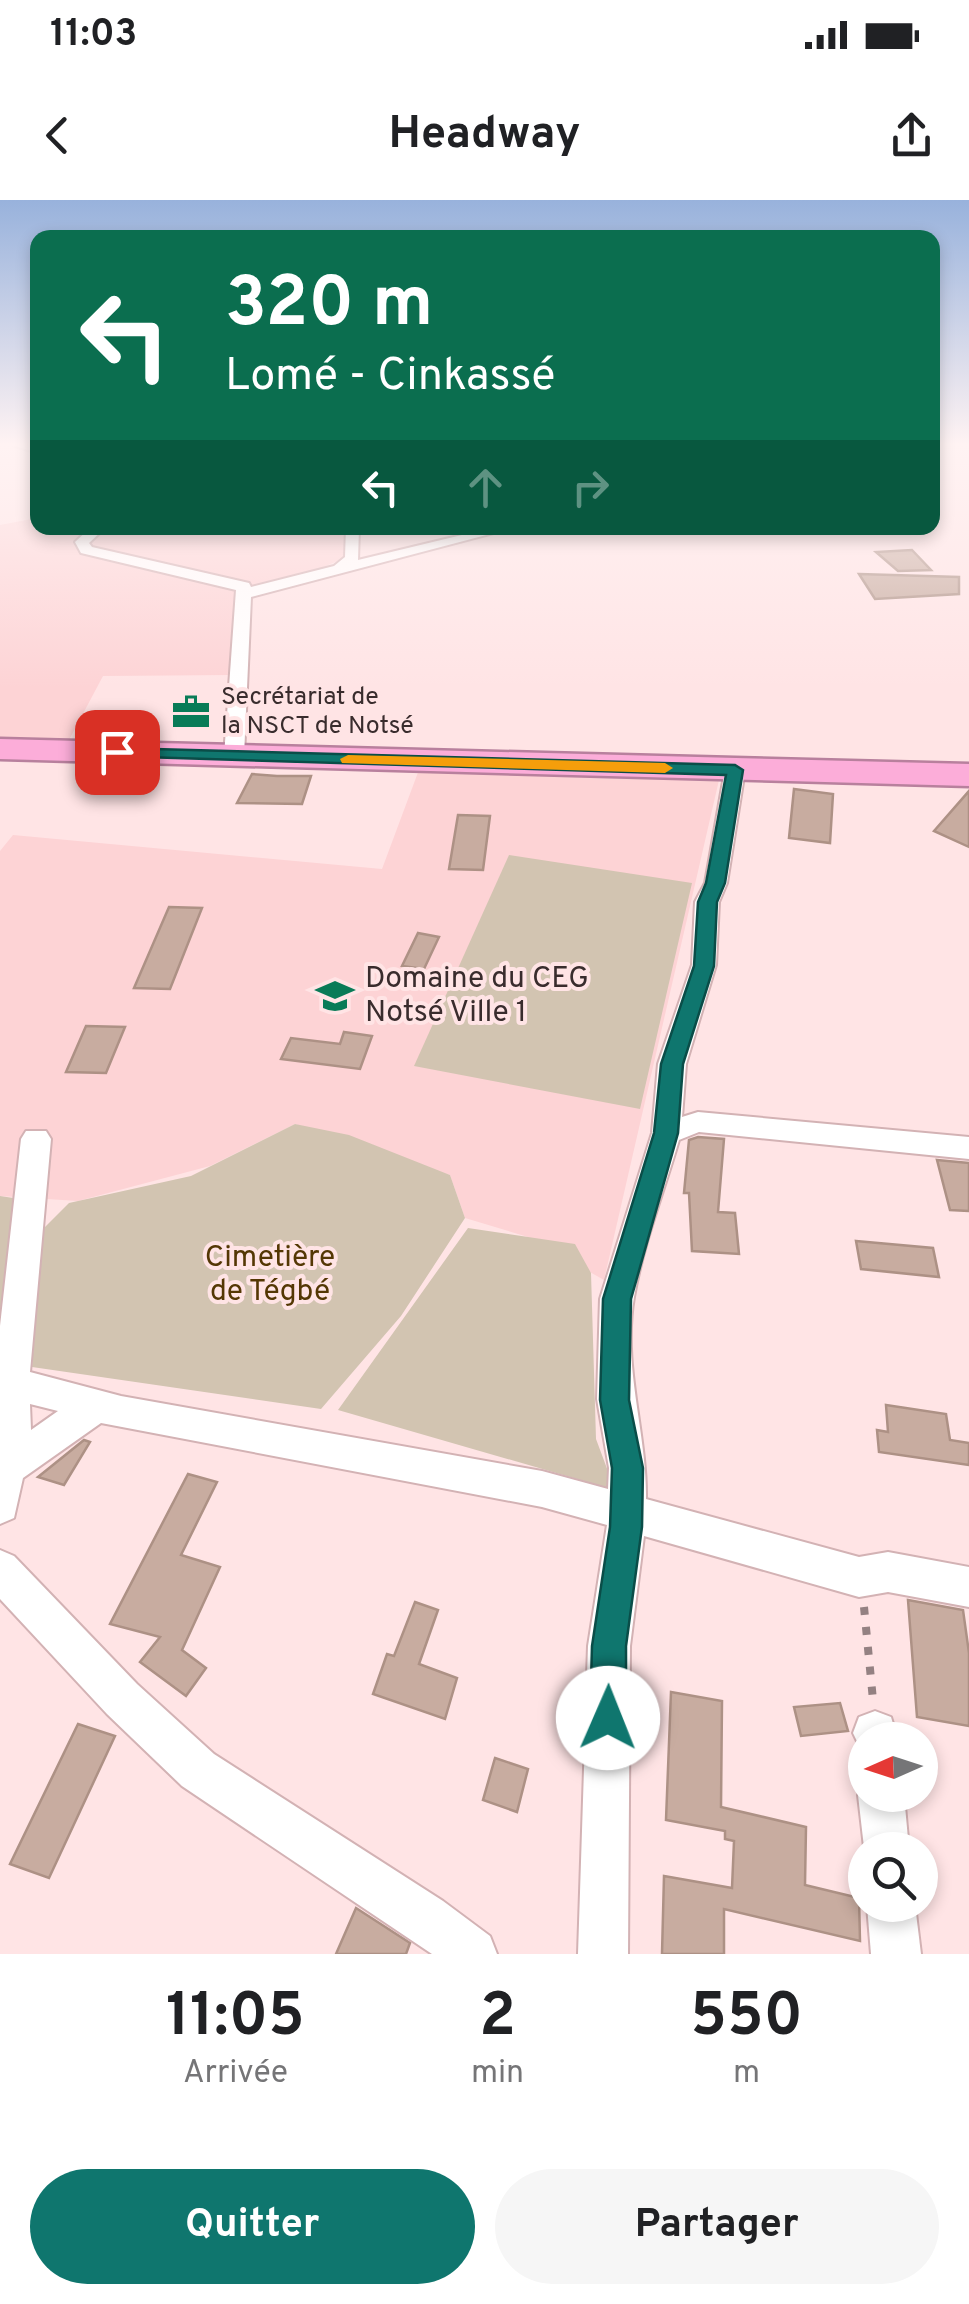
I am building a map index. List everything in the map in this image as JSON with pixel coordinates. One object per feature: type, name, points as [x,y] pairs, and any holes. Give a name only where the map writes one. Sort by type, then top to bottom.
[{"type":"highway","points":[[0,749],[969,775]]},
{"type":"street","points":[[90,535],[82,542],[86,550],[147,563],[194,581],[244,586],[234,756]]},
{"type":"street","points":[[339,569],[352,558],[352,535]]},
{"type":"street","points":[[244,594],[477,535]]},
{"type":"street","points":[[603,1954],[609,1646],[628,1468],[615,1400],[617,1299],[666,1133],[672,1064],[704,966],[707,902],[716,883],[735,770]]},
{"type":"street","points":[[666,1133],[698,1122],[969,1148]]},
{"type":"street","points":[[2,1482],[14,1422],[6,1382],[36,1140]]},
{"type":"street","points":[[6,1382],[97,1406],[542,1489],[859,1577],[888,1572],[969,1587]]},
{"type":"street","points":[[2,1482],[97,1406]]},
{"type":"street","points":[[0,1570],[122,1700],[198,1770],[426,1918],[472,1954]]},
{"type":"street","points":[[893,1922],[896,1954]]},
{"type":"path","points":[[859,1577],[868,1631],[874,1722]]},
{"type":"shaded area","points":[[0,526],[30,526],[30,535],[347,535],[345,558],[304,575],[253,588],[232,675],[103,676],[69,740],[0,738]]},
{"type":"shaded area","name":"Domaine du CEG Notsé Ville 1","points":[[420,767],[719,780],[604,1280],[528,1237],[465,1218],[450,1175],[295,1124],[210,1166],[78,1201],[0,1196],[0,851],[13,835],[382,869]]},
{"type":"green space","points":[[509,855],[692,883],[640,1109],[414,1066]]},
{"type":"green space","name":"Cimetière de Tégbé","points":[[295,1124],[349,1135],[450,1175],[465,1218],[401,1316],[321,1409],[32,1367],[43,1229],[69,1203],[191,1176]]},
{"type":"green space","points":[[0,1196],[20,1199],[0,1311]]},
{"type":"green space","points":[[468,1228],[575,1244],[591,1273],[596,1439],[615,1490],[338,1410]]},
{"type":"building","points":[[912,550],[931,570],[898,571],[876,552]]},
{"type":"building","points":[[859,574],[959,577],[959,594],[875,599]]},
{"type":"building","points":[[252,774],[311,776],[302,804],[237,803]]},
{"type":"building","points":[[794,789],[833,794],[830,843],[789,838]]},
{"type":"building","points":[[969,791],[969,847],[934,831]]},
{"type":"building","points":[[458,815],[490,816],[483,870],[449,869]]},
{"type":"building","points":[[169,907],[202,908],[170,989],[134,988]]},
{"type":"building","points":[[418,933],[439,937],[424,969],[402,966]]},
{"type":"building","points":[[86,1026],[125,1027],[106,1073],[66,1072]]},
{"type":"building","points":[[344,1032],[372,1036],[360,1069],[281,1059],[291,1038],[340,1044]]},
{"type":"building","points":[[724,1139],[718,1212],[735,1213],[739,1254],[692,1251],[689,1193],[684,1193],[689,1140]]},
{"type":"building","points":[[937,1160],[969,1163],[969,1211],[950,1210]]},
{"type":"building","points":[[856,1241],[933,1248],[939,1277],[861,1269]]},
{"type":"building","points":[[886,1405],[946,1414],[950,1440],[969,1443],[969,1465],[879,1452],[877,1430],[888,1432]]},
{"type":"building","points":[[84,1440],[90,1442],[64,1485],[38,1477]]},
{"type":"building","points":[[188,1474],[217,1482],[181,1555],[220,1567],[182,1650],[206,1668],[186,1696],[140,1662],[160,1637],[110,1624]]},
{"type":"building","points":[[908,1600],[963,1610],[969,1653],[969,1726],[917,1717]]},
{"type":"building","points":[[415,1602],[438,1610],[419,1664],[457,1678],[445,1719],[373,1694],[387,1654],[394,1656]]},
{"type":"building","points":[[671,1692],[722,1701],[721,1807],[806,1827],[805,1885],[848,1895],[848,1922],[860,1922],[860,1941],[724,1909],[724,1954],[662,1954],[664,1876],[732,1888],[734,1841],[725,1839],[725,1831],[666,1820]]},
{"type":"building","points":[[840,1703],[848,1731],[801,1736],[794,1707]]},
{"type":"building","points":[[78,1724],[115,1736],[49,1878],[10,1864]]},
{"type":"building","points":[[495,1758],[528,1769],[517,1812],[483,1800]]},
{"type":"building","points":[[356,1908],[410,1943],[406,1954],[336,1954]]},
{"type":"slow traffic","points":[[348,759],[665,768]]},
{"type":"place","name":"Secrétariat de la NSCT de Notsé","points":[[191,712]]},
{"type":"place","name":"Domaine du CEG Notsé Ville 1","points":[[335,996]]},
{"type":"route","points":[[117,752],[735,770],[716,883],[707,902],[704,966],[690,998],[672,1064],[672,1104],[666,1133],[617,1299],[615,1400],[628,1468],[626,1527],[609,1646],[608,1718]]}]
